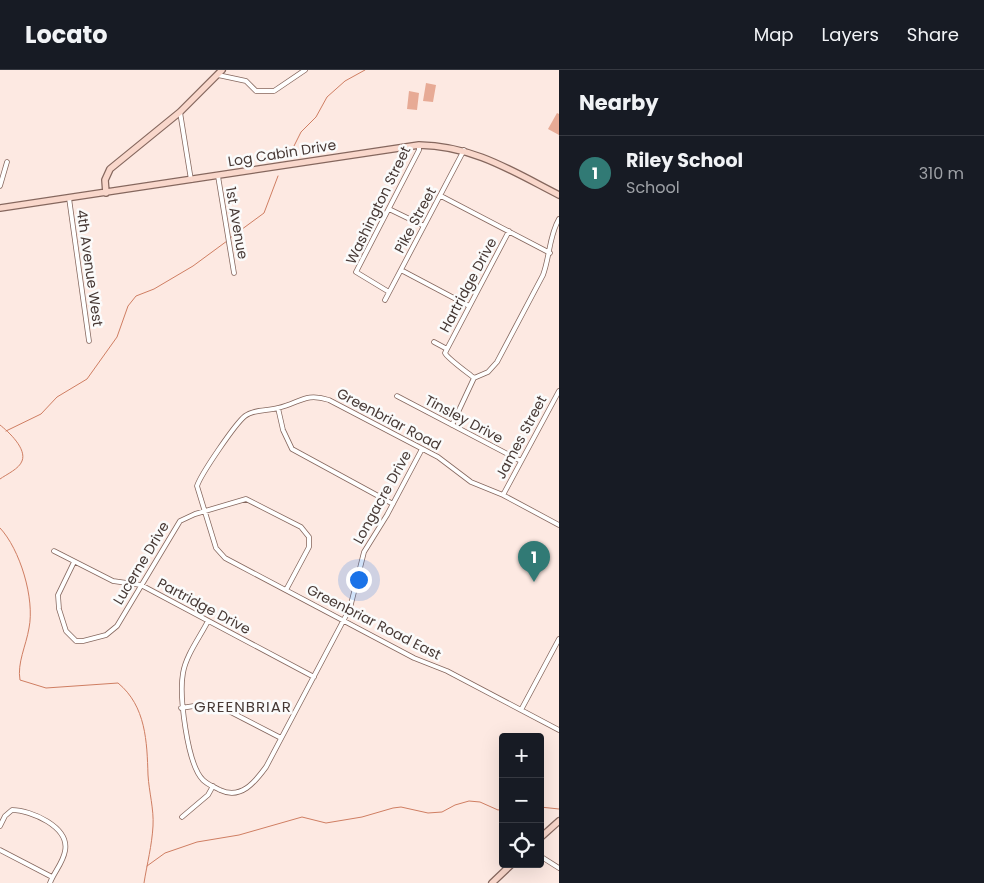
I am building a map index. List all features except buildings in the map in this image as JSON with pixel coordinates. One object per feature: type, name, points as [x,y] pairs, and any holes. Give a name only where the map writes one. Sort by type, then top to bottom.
[{"type":"street","points":[[106,192],[104,180],[110,169],[180,112],[220,72],[246,81],[256,91],[274,92],[304,70]]},
{"type":"street","points":[[180,112],[191,180]]},
{"type":"street","name":"Log Cabin Drive","points":[[0,208],[419,145],[464,150],[487,158],[559,195]]},
{"type":"street","name":"Washington Street","points":[[389,292],[357,274],[356,271],[419,150],[419,145]]},
{"type":"street","name":"Pike Street","points":[[385,300],[464,150]]},
{"type":"street","points":[[0,186],[7,162]]},
{"type":"street","name":"1st Avenue","points":[[218,176],[234,273]]},
{"type":"street","points":[[440,196],[550,253]]},
{"type":"street","name":"4th Avenue West","points":[[69,198],[89,342]]},
{"type":"street","points":[[389,209],[424,226]]},
{"type":"street","points":[[452,425],[474,378],[488,372],[497,362],[542,275],[550,253],[553,230],[559,219]]},
{"type":"street","name":"Hartridge Drive","points":[[447,349],[509,231]]},
{"type":"street","points":[[401,270],[469,306]]},
{"type":"street","points":[[434,342],[447,349],[445,353],[448,358],[462,366],[474,378]]},
{"type":"street","name":"James Street","points":[[503,494],[559,391]]},
{"type":"street","name":"Greenbriar Road","points":[[204,511],[198,483],[237,425],[247,414],[278,408],[300,398],[318,396],[447,462],[471,482],[503,494],[559,525]]},
{"type":"street","name":"Tinsley Drive","points":[[397,396],[521,461]]},
{"type":"street","points":[[278,408],[283,430],[292,449],[393,504]]},
{"type":"street","name":"Longacre Drive","points":[[213,786],[231,793],[246,790],[266,767],[344,621],[352,603],[361,558],[393,504],[422,449]]},
{"type":"street","name":"Lucerne Drive","points":[[74,562],[61,586],[58,602],[66,631],[76,641],[93,639],[110,632],[117,626],[180,520],[246,499],[304,529],[309,537],[309,547],[286,590]]},
{"type":"street","name":"Greenbriar Road East","points":[[204,511],[216,548],[220,553],[344,621],[559,730]]},
{"type":"street","name":"Partridge Drive","points":[[54,551],[113,581],[141,585],[314,677]]},
{"type":"street","points":[[182,818],[208,795],[213,786],[202,780],[198,772],[181,708],[183,670],[208,621]]},
{"type":"street","points":[[521,710],[559,639]]},
{"type":"street","points":[[181,708],[207,704],[219,706],[281,738]]},
{"type":"street","points":[[0,826],[4,816],[12,810],[21,810],[59,830],[64,838],[65,850],[50,883]]},
{"type":"street","points":[[544,834],[559,821]]},
{"type":"street","points":[[0,850],[52,877]]},
{"type":"street","points":[[544,859],[559,868]]},
{"type":"street","points":[[492,883],[508,868]]},
{"type":"shaded area","points":[[426,83],[436,85],[433,102],[423,101]]},
{"type":"shaded area","points":[[409,91],[419,93],[417,110],[407,109]]},
{"type":"shaded area","points":[[557,113],[559,114],[559,135],[548,129]]},
{"type":"waterway","points":[[288,158],[301,132],[316,117],[327,97],[345,81],[365,70]]},
{"type":"waterway","points":[[230,238],[264,213],[278,176]]},
{"type":"waterway","points":[[6,431],[41,414],[57,397],[87,379],[117,337],[128,306],[136,296],[154,289],[193,266],[227,241]]},
{"type":"waterway","points":[[0,425],[20,446],[23,456],[18,466],[0,479]]},
{"type":"waterway","points":[[0,528],[14,548],[20,561],[30,603],[29,628],[21,661],[20,680],[46,688],[118,683],[127,692],[140,714],[147,750],[153,820],[152,840],[144,883]]},
{"type":"waterway","points":[[147,866],[165,853],[197,842],[239,835],[302,817],[326,823],[362,817],[401,807],[428,813],[442,812],[455,805],[469,801],[480,802],[499,810]]},
{"type":"waterway","points":[[544,807],[559,809]]},
{"type":"place","name":"Riley School","points":[[534,582]]},
{"type":"district","name":"GREENBRIAR","points":[[243,707]]}]
